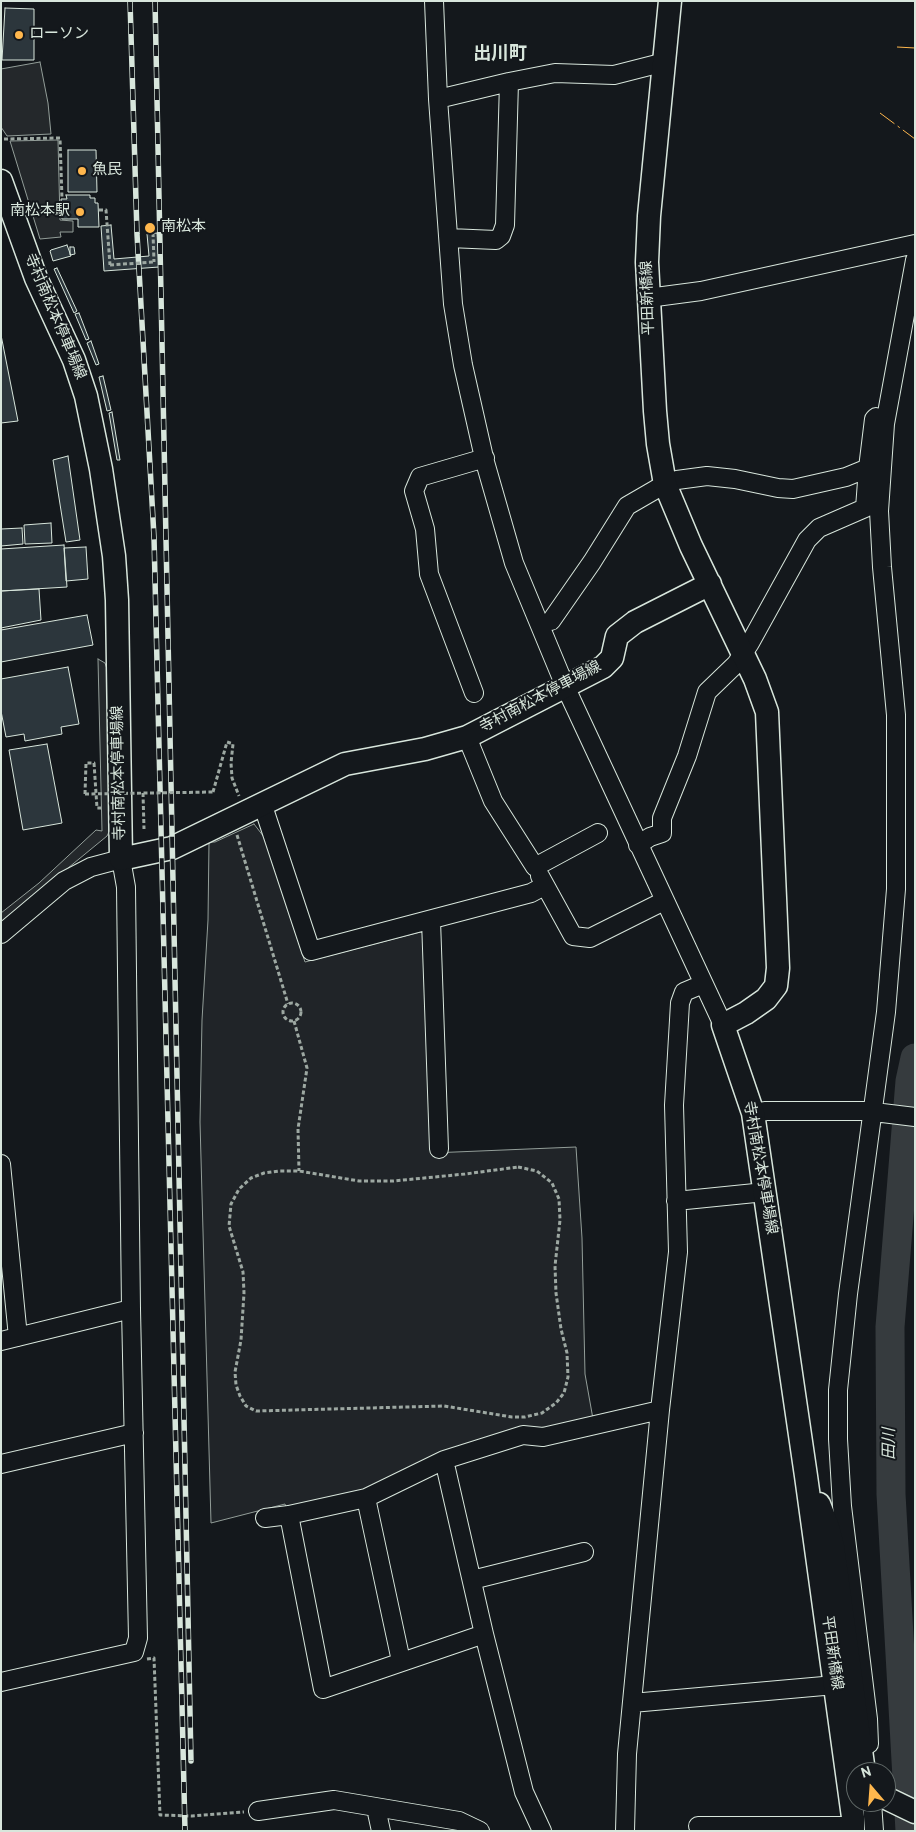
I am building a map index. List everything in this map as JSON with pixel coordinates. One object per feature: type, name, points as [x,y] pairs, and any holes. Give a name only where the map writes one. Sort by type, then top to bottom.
[{"type":"main road","name":"平田新橋線","points":[[670,1],[649,216],[647,262],[655,420],[665,484],[691,546],[710,584]]},
{"type":"main road","name":"寺村南松本停車場線","points":[[1,181],[36,278],[74,360],[86,396],[101,468],[114,556],[117,600],[121,859],[172,848],[251,805],[345,764],[425,749],[467,738],[603,667],[612,658],[617,636],[635,622],[710,584]]},
{"type":"main road","points":[[710,584],[755,679],[766,712],[778,968],[776,986],[766,998],[746,1013],[723,1025]]},
{"type":"main road","name":"寺村南松本停車場線","points":[[723,1025],[753,1113],[806,1476]]},
{"type":"main road","name":"平田新橋線","points":[[806,1476],[835,1685],[862,1830]]},
{"type":"main road","points":[[806,1476],[828,1527],[833,1546],[863,1762]]},
{"type":"main road","points":[[896,1803],[915,1812]]},
{"type":"main road","points":[[862,1830],[865,1812]]},
{"type":"street","points":[[434,1],[438,99],[453,304],[463,365],[484,458],[514,564],[565,686],[723,1025]]},
{"type":"street","points":[[438,99],[509,82],[555,74],[614,74],[665,62]]},
{"type":"street","points":[[449,238],[496,240],[501,236],[505,225],[509,82]]},
{"type":"street","points":[[648,298],[701,291],[915,244]]},
{"type":"street","points":[[870,1762],[868,1719],[842,1506],[838,1439],[838,1390],[842,1342],[876,1113],[896,889],[896,714],[882,567],[879,511],[887,410],[915,260]]},
{"type":"street","points":[[638,845],[662,834],[662,818],[688,756],[707,692],[736,664],[807,540],[819,528],[865,508],[874,419],[881,412],[887,410]]},
{"type":"street","points":[[474,693],[429,574],[425,528],[414,491],[420,477],[484,458]]},
{"type":"street","points":[[551,621],[592,562],[627,506],[665,484],[676,480],[707,476],[793,489],[846,477],[868,468]]},
{"type":"street","points":[[467,738],[493,801],[535,867],[573,936],[590,938],[664,901]]},
{"type":"street","points":[[251,805],[266,815],[311,951],[531,894],[544,886]]},
{"type":"street","points":[[535,867],[598,833]]},
{"type":"street","points":[[1,934],[64,881],[92,867],[121,859],[126,887],[131,1309],[138,1638],[134,1652],[1,1682]]},
{"type":"street","points":[[431,920],[439,1150]]},
{"type":"street","points":[[625,1830],[627,1754],[660,1410],[678,1252],[674,1105],[680,1003],[684,992],[703,984]]},
{"type":"street","points":[[753,1113],[866,1111],[915,1117]]},
{"type":"street","points":[[1,1164],[10,1339],[131,1309]]},
{"type":"street","points":[[676,1201],[765,1192]]},
{"type":"street","points":[[265,1518],[289,1515],[366,1498],[444,1460],[523,1435],[544,1438],[660,1410]]},
{"type":"street","points":[[1,1464],[134,1432]]},
{"type":"street","points":[[444,1460],[484,1634],[524,1792],[542,1831]]},
{"type":"street","points":[[366,1498],[401,1661]]},
{"type":"street","points":[[289,1515],[323,1689],[484,1634]]},
{"type":"street","points":[[472,1580],[584,1552]]},
{"type":"street","points":[[632,1703],[835,1685]]},
{"type":"street","points":[[258,1811],[334,1800],[459,1821],[480,1831]]},
{"type":"street","points":[[376,1808],[381,1831]]},
{"type":"street","points":[[698,1826],[862,1830],[868,1812]]},
{"type":"path","points":[[4,139],[60,138],[62,199]]},
{"type":"path","points":[[28,210],[61,208]]},
{"type":"path","points":[[99,210],[106,210],[110,265],[154,262],[153,233]]},
{"type":"path","points":[[97,808],[94,763],[86,763],[85,794],[143,793],[213,792],[227,742],[233,744],[232,778],[251,805]]},
{"type":"path","points":[[143,793],[144,829]]},
{"type":"path","points":[[235,830],[288,1004]]},
{"type":"path","points":[[288,1004],[297,1005],[300,1009],[299,1018],[294,1021],[284,1017],[283,1011],[288,1004]]},
{"type":"path","points":[[294,1021],[307,1068],[298,1129],[299,1171]]},
{"type":"path","points":[[518,1167],[536,1171],[552,1183],[559,1199],[560,1220],[555,1266],[556,1292],[561,1329],[567,1353],[568,1377],[564,1393],[556,1403],[542,1413],[525,1417],[512,1417],[444,1406],[256,1411],[246,1406],[236,1385],[235,1372],[241,1340],[244,1293],[243,1272],[229,1226],[231,1204],[239,1189],[251,1178],[264,1173],[299,1171],[359,1181],[392,1181],[518,1167]]},
{"type":"path","points":[[121,1656],[126,1663],[154,1658],[160,1815],[192,1816],[258,1811]]},
{"type":"shaded area","points":[[40,62],[48,103],[51,134],[7,136],[1,127],[1,69]]},
{"type":"shaded area","points":[[58,140],[60,220],[73,221],[73,232],[60,232],[61,237],[40,239],[10,141]]},
{"type":"shaded area","points":[[98,659],[105,663],[107,669],[109,832],[107,836],[1,923],[1,913],[39,883],[96,830],[102,831]]},
{"type":"shaded area","points":[[254,824],[264,837],[305,962],[420,932],[426,934],[431,1153],[576,1147],[582,1238],[585,1374],[593,1419],[450,1454],[362,1490],[287,1511],[285,1504],[211,1523],[200,1122],[202,1020],[208,920],[209,842],[215,842]]},
{"type":"building","name":"ローソン","points":[[5,8],[34,9],[34,60],[2,60]]},
{"type":"building","name":"魚民","points":[[68,150],[96,150],[97,192],[68,192]]},
{"type":"building","name":"南松本駅","points":[[66,195],[90,195],[90,198],[95,198],[95,203],[98,203],[99,227],[78,227],[78,219],[62,219],[61,199],[67,199]]},
{"type":"building","points":[[111,225],[114,259],[149,256],[147,234],[157,233],[159,267],[104,271],[101,226]]},
{"type":"building","points":[[67,245],[71,256],[53,261],[50,251]]},
{"type":"building","points":[[70,247],[74,247],[75,254],[70,255]]},
{"type":"building","points":[[57,268],[77,311],[74,313],[54,269]]},
{"type":"building","points":[[79,313],[89,339],[86,340],[75,314]]},
{"type":"building","points":[[1,335],[18,421],[1,423]]},
{"type":"building","points":[[91,341],[99,364],[96,365],[87,343]]},
{"type":"building","points":[[103,376],[111,410],[107,411],[99,377]]},
{"type":"building","points":[[112,412],[120,460],[117,460],[109,413]]},
{"type":"building","points":[[68,456],[80,540],[66,542],[53,460]]},
{"type":"building","points":[[51,523],[52,543],[25,544],[24,525]]},
{"type":"building","points":[[22,528],[23,544],[1,546],[1,529]]},
{"type":"building","points":[[64,545],[67,587],[1,591],[1,549]]},
{"type":"building","points":[[86,547],[88,579],[66,581],[64,548]]},
{"type":"building","points":[[39,589],[41,620],[1,628],[1,591]]},
{"type":"building","points":[[87,615],[93,645],[1,662],[1,630]]},
{"type":"building","points":[[68,667],[79,724],[61,727],[62,734],[25,741],[24,734],[6,737],[1,711],[1,679]]},
{"type":"building","points":[[47,744],[62,823],[23,830],[9,750]]},
{"type":"waterway","name":"田川","points":[[910,1831],[891,1494],[890,1327],[910,1081],[915,1058]]},
{"type":"railway","points":[[130,1],[137,234],[154,537],[185,1831]]},
{"type":"railway","points":[[155,1],[191,1761]]},
{"type":"power","points":[[897,47],[915,48]]},
{"type":"power","points":[[880,113],[915,139]]},
{"type":"place","name":"ローソン","points":[[19,35]]},
{"type":"place","name":"魚民","points":[[82,171]]},
{"type":"place","name":"南松本駅","points":[[80,212]]},
{"type":"place","name":"南松本","points":[[150,228]]},
{"type":"district","name":"出川町","points":[[500,55]]}]
